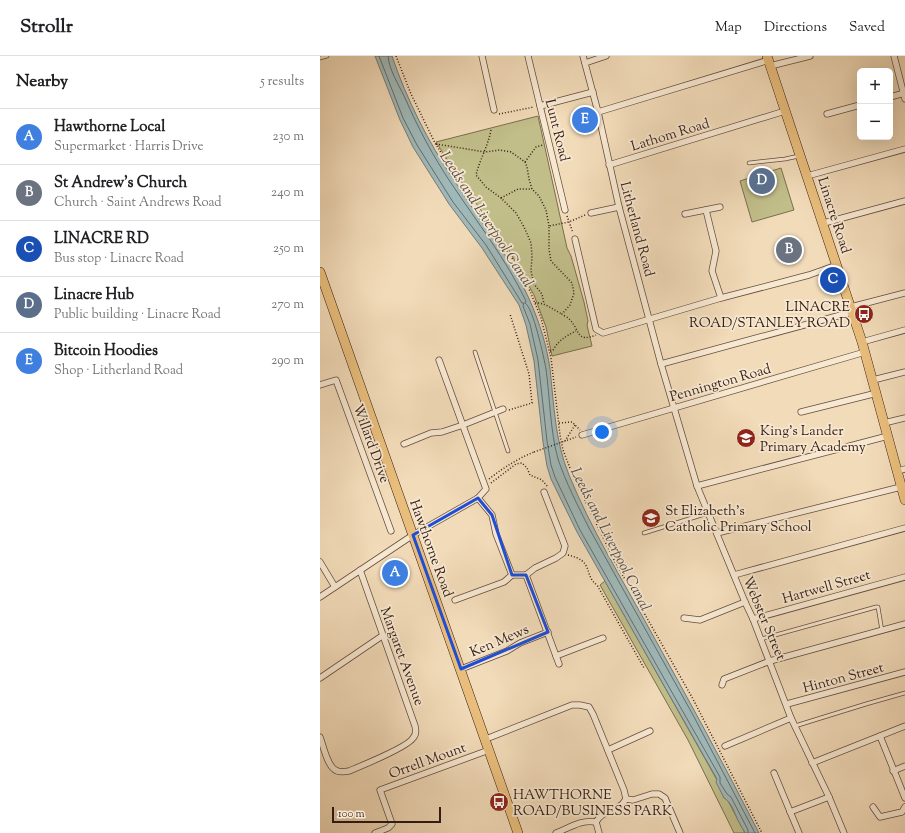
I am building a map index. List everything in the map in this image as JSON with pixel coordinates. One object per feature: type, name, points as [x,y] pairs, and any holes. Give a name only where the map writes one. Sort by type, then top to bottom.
[{"type":"main road","name":"Linacre Road","points":[[769,61],[824,223],[862,342],[884,423],[901,470],[901,487],[905,500]]},
{"type":"main road","name":"Hawthorne Road","points":[[320,272],[518,833]]},
{"type":"street","points":[[482,56],[494,110]]},
{"type":"street","name":"Lunt Road","points":[[528,56],[565,210]]},
{"type":"street","name":"Litherland Road","points":[[583,56],[598,112],[619,207],[674,407]]},
{"type":"street","points":[[585,62],[606,56]]},
{"type":"street","points":[[598,112],[769,61],[787,62],[810,56]]},
{"type":"street","points":[[893,97],[905,95],[894,56]]},
{"type":"street","points":[[540,106],[593,92]]},
{"type":"street","points":[[827,114],[857,106]]},
{"type":"street","name":"Lathom Road","points":[[610,165],[738,127],[785,111]]},
{"type":"street","points":[[807,176],[831,168],[905,149]]},
{"type":"street","points":[[824,223],[905,201]]},
{"type":"street","points":[[591,213],[619,207]]},
{"type":"street","points":[[685,214],[720,207]]},
{"type":"street","points":[[706,210],[716,251],[712,271],[721,298]]},
{"type":"street","points":[[575,238],[596,330],[602,333],[721,298],[809,275],[837,265]]},
{"type":"street","points":[[662,364],[905,292]]},
{"type":"street","points":[[862,342],[905,330]]},
{"type":"street","name":"Pennington Road","points":[[582,435],[865,352]]},
{"type":"street","points":[[320,597],[413,535],[478,498],[486,489],[439,360]]},
{"type":"street","points":[[873,380],[905,372]]},
{"type":"street","name":"Willard Drive","points":[[320,385],[336,380],[390,531]]},
{"type":"street","points":[[801,412],[877,393]]},
{"type":"street","name":"Webster Street","points":[[674,407],[697,486],[753,619],[787,704],[791,718],[844,833]]},
{"type":"street","points":[[404,444],[431,434],[463,425],[503,409]]},
{"type":"street","points":[[884,423],[905,418]]},
{"type":"street","points":[[697,486],[888,436]]},
{"type":"street","points":[[717,533],[901,487]]},
{"type":"street","points":[[455,600],[504,582],[512,575],[526,575],[535,568],[563,553],[564,546],[547,492]]},
{"type":"street","points":[[478,498],[492,515],[496,534],[512,575]]},
{"type":"street","points":[[734,575],[905,528]]},
{"type":"street","points":[[320,562],[335,587]]},
{"type":"street","name":"Margaret Avenue","points":[[320,736],[329,762],[334,770],[341,772],[349,771],[404,745],[413,739],[416,731],[360,570]]},
{"type":"street","points":[[526,575],[559,664]]},
{"type":"street","name":"Hartwell Street","points":[[753,619],[905,577]]},
{"type":"street","points":[[684,618],[700,620],[745,602]]},
{"type":"street","points":[[722,685],[724,678],[770,661],[905,624]]},
{"type":"street","name":"Ken Mews","points":[[461,669],[508,651],[520,643],[548,632]]},
{"type":"street","points":[[320,678],[382,636]]},
{"type":"street","points":[[556,656],[603,638]]},
{"type":"street","name":"Hinton Street","points":[[787,704],[905,672]]},
{"type":"street","points":[[486,739],[572,705],[589,707],[608,750],[624,790],[626,799],[622,806],[599,816],[596,822],[599,833]]},
{"type":"street","points":[[725,746],[791,718]]},
{"type":"street","points":[[812,763],[905,726]]},
{"type":"street","points":[[608,750],[650,732]]},
{"type":"street","points":[[880,736],[905,798]]},
{"type":"street","name":"Orrell Mount","points":[[375,833],[388,828],[392,824],[380,790],[489,750]]},
{"type":"street","points":[[893,771],[905,766]]},
{"type":"street","points":[[774,773],[799,833]]},
{"type":"street","points":[[626,799],[633,800],[652,794],[659,794],[665,798],[680,833]]},
{"type":"street","points":[[790,812],[829,798]]},
{"type":"street","points":[[873,807],[880,816],[902,812],[905,807]]},
{"type":"street","points":[[556,833],[582,822],[590,820],[596,822]]},
{"type":"lane","points":[[320,58],[327,56]]},
{"type":"lane","points":[[749,163],[800,156]]},
{"type":"lane","points":[[475,352],[508,451]]},
{"type":"lane","points":[[644,533],[708,513]]},
{"type":"lane","points":[[761,639],[876,607],[878,607],[882,630]]},
{"type":"lane","points":[[795,726],[905,693]]},
{"type":"path","points":[[396,56],[411,94],[436,144],[468,196],[514,261],[530,291],[541,318],[549,351],[559,423],[566,457],[573,476],[589,512],[614,560],[693,699],[762,833]]},
{"type":"path","points":[[494,110],[495,115],[540,106]]},
{"type":"path","points":[[491,130],[485,152],[479,163],[476,175],[486,187],[501,198],[516,213],[531,243],[531,271],[534,284],[542,294],[544,304]]},
{"type":"path","points":[[436,144],[485,152],[500,150],[511,152],[525,162],[532,189],[539,196],[546,210],[549,226],[549,250],[551,261],[572,284],[574,293],[570,305],[562,314]]},
{"type":"path","points":[[525,162],[536,147],[549,144]]},
{"type":"path","points":[[501,198],[518,189],[532,189]]},
{"type":"path","points":[[565,210],[575,238]]},
{"type":"path","points":[[549,226],[569,222],[591,213]]},
{"type":"path","points":[[535,303],[544,304],[571,320],[576,331],[583,337],[590,338],[602,333]]},
{"type":"path","points":[[503,409],[507,410],[532,403],[529,374],[510,314]]},
{"type":"path","points":[[549,351],[553,350],[557,343],[565,336],[576,331]]},
{"type":"path","points":[[484,483],[501,469],[522,457],[582,435],[581,430],[572,422],[559,423]]},
{"type":"path","points":[[565,441],[575,425]]},
{"type":"path","points":[[486,489],[492,481],[516,464],[522,463],[527,468],[530,475],[542,480],[547,486],[547,492]]},
{"type":"path","points":[[563,553],[579,557],[586,566],[594,583],[644,668]]},
{"type":"highlighted area","points":[[478,498],[492,515],[512,575],[526,575],[548,632],[461,669],[413,535]]},
{"type":"shaded area","points":[[538,116],[567,248],[571,256],[584,302],[592,346],[552,356],[546,327],[534,295],[506,245],[470,195],[436,142]]},
{"type":"shaded area","points":[[781,168],[794,210],[752,222],[740,181]]},
{"type":"shaded area","points":[[605,581],[717,780],[724,798],[727,799],[745,833],[734,833],[688,740],[600,585]]},
{"type":"water","points":[[375,56],[392,56],[411,105],[435,151],[509,261],[523,286],[536,316],[546,347],[558,436],[564,462],[569,475],[607,554],[650,630],[759,833],[745,833],[732,806],[724,798],[716,782],[717,779],[577,532],[551,479],[547,466],[534,361],[526,325],[519,305],[482,248],[449,204],[413,147],[400,120]]},
{"type":"place","name":"Bitcoin Hoodies","points":[[585,120]]},
{"type":"place","name":"Linacre Hub","points":[[762,181]]},
{"type":"place","name":"St Andrew's Church","points":[[789,250]]},
{"type":"place","name":"LINACRE RD","points":[[833,280]]},
{"type":"place","name":"LINACRE ROAD/STANLEY ROAD","points":[[864,314]]},
{"type":"place","name":"King's Lander Primary Academy","points":[[746,438]]},
{"type":"place","name":"St Elizabeth's Catholic Primary School","points":[[651,518]]},
{"type":"place","name":"Hawthorne Local","points":[[395,573]]},
{"type":"place","name":"HAWTHORNE ROAD/BUSINESS PARK","points":[[499,802]]},
{"type":"water label","name":"Leeds and Liverpool Canal","points":[[487,219]]},
{"type":"water label","name":"Leeds and Liverpool Canal","points":[[611,539]]}]
